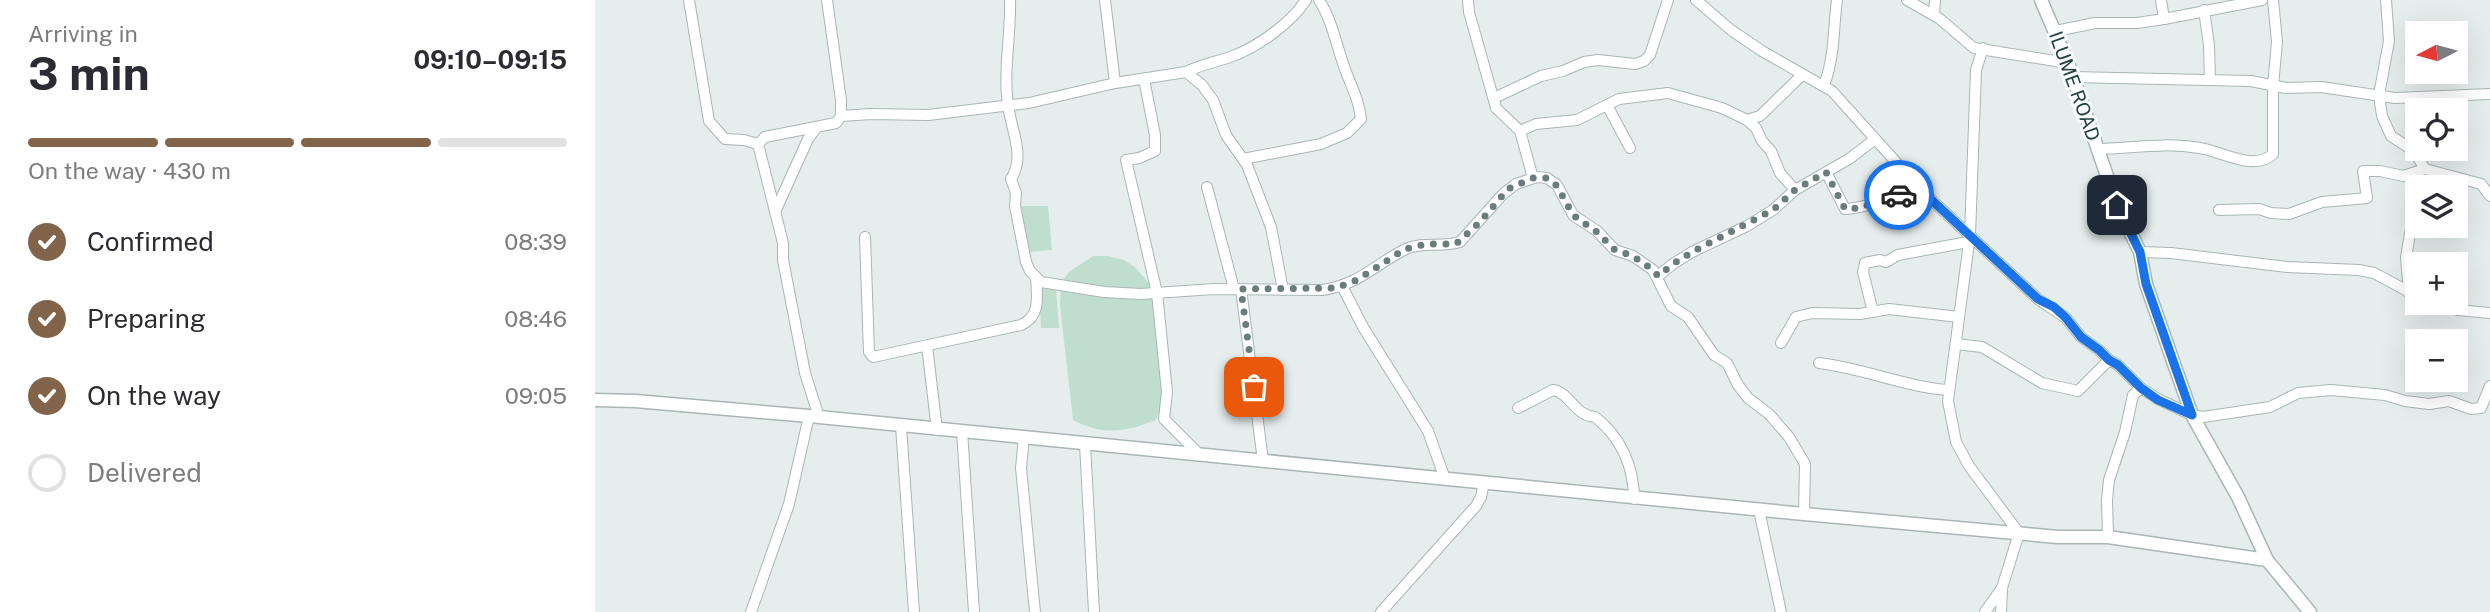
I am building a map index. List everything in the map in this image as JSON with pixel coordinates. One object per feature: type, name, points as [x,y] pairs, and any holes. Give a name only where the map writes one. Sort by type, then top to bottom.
[{"type":"street","points":[[689,0],[709,121],[725,139],[758,144]]},
{"type":"street","points":[[758,144],[765,137],[836,123],[841,116],[827,0]]},
{"type":"street","points":[[1010,0],[1007,104],[1019,168],[1011,179],[1016,193],[1015,206],[1026,262],[1030,271],[1046,284],[1104,292],[1157,293],[1238,289],[1322,290],[1342,286],[1357,280],[1405,249],[1426,244],[1459,242],[1508,189],[1533,178],[1547,178],[1557,186],[1573,215],[1597,232],[1615,250],[1633,256],[1653,270],[1671,306],[1688,317],[1714,355],[1727,363],[1748,398],[1769,414],[1798,451],[1806,471],[1804,514]]},
{"type":"street","points":[[1105,0],[1115,83]]},
{"type":"street","points":[[841,116],[928,115],[1029,103],[1115,83],[1187,72],[1202,64],[1233,56],[1261,40],[1289,22],[1305,0]]},
{"type":"street","points":[[1243,159],[1321,144],[1347,133],[1361,118],[1359,100],[1347,75],[1327,13],[1319,0]]},
{"type":"street","points":[[1468,0],[1496,108],[1520,131],[1533,178]]},
{"type":"street","points":[[1494,98],[1541,76],[1584,62],[1598,60],[1635,64],[1644,61],[1650,55],[1668,0]]},
{"type":"street","points":[[1696,0],[1731,30],[1802,75],[1824,85],[1843,101],[1874,139],[1969,239],[2038,299],[2054,307],[2081,337],[2158,400],[2203,417],[2270,407],[2298,393],[2331,390],[2385,395],[2429,404],[2449,401],[2471,409],[2481,408],[2490,386]]},
{"type":"street","points":[[1824,85],[1835,40],[1837,0]]},
{"type":"street","points":[[1907,0],[1934,15],[1974,48],[2068,63]]},
{"type":"street","points":[[1934,15],[1935,0]]},
{"type":"street","points":[[2161,0],[2164,19]]},
{"type":"street","points":[[2056,31],[2095,23],[2137,23],[2164,19],[2262,0]]},
{"type":"street","points":[[2098,149],[2173,144],[2202,148],[2248,161],[2266,159],[2273,154],[2273,86],[2277,41],[2273,0]]},
{"type":"street","points":[[2386,0],[2389,41],[2379,95],[2382,116],[2391,136],[2414,151],[2423,170],[2422,175]]},
{"type":"street","name":"ILUME ROAD","points":[[2041,1],[2068,63],[2117,205],[2140,252],[2146,284],[2192,415],[2238,497],[2267,560],[2310,612]]},
{"type":"street","points":[[2204,10],[2210,79]]},
{"type":"street","points":[[1983,48],[1976,69],[1969,239],[1949,390],[1949,415],[1956,442],[1969,466],[2019,533]]},
{"type":"street","points":[[1187,72],[1202,85],[1213,100],[1226,135],[1243,159],[1271,227],[1283,290]]},
{"type":"street","points":[[1747,120],[1760,117],[1802,75]]},
{"type":"street","points":[[2072,77],[2251,81],[2273,86],[2321,88],[2407,98],[2490,94]]},
{"type":"street","points":[[1144,79],[1155,135],[1155,151],[1126,160],[1157,293],[1167,392],[1164,419],[1200,455]]},
{"type":"street","points":[[1520,131],[1536,124],[1577,120],[1619,99],[1668,93],[1711,105],[1747,120],[1756,128],[1771,151],[1780,173],[1795,190]]},
{"type":"street","points":[[1608,105],[1630,148]]},
{"type":"street","points":[[775,212],[808,139],[817,127]]},
{"type":"street","points":[[1658,276],[1692,252],[1773,210],[1795,190],[1849,159],[1874,139]]},
{"type":"street","points":[[751,612],[789,504],[814,417],[783,260],[783,243],[758,144]]},
{"type":"street","points":[[2219,210],[2259,209],[2289,214],[2322,202],[2367,198],[2363,171],[2380,171],[2403,176],[2423,170],[2481,184],[2490,196]]},
{"type":"street","points":[[1826,172],[1845,209],[1923,192]]},
{"type":"street","points":[[1207,187],[1238,289],[1263,461]]},
{"type":"street","points":[[865,237],[873,357],[1031,321],[1036,312],[1036,277]]},
{"type":"street","points":[[1873,312],[1863,272],[1865,263],[1880,260],[1887,262],[1898,255],[1969,239]]},
{"type":"street","points":[[2140,252],[2171,253],[2287,267],[2374,272],[2405,289]]},
{"type":"street","points":[[1342,286],[1363,327],[1428,431],[1445,479]]},
{"type":"street","points":[[1781,343],[1792,321],[1800,315],[1812,313],[1860,314],[1889,309],[1959,317]]},
{"type":"street","points":[[2468,311],[2490,313]]},
{"type":"street","points":[[1956,344],[1982,346],[2042,383],[2070,391],[2078,391],[2084,387],[2109,360]]},
{"type":"street","points":[[927,346],[937,430]]},
{"type":"street","points":[[1819,363],[1865,371],[1914,386],[1949,390]]},
{"type":"street","points":[[2108,537],[2109,480],[2125,432],[2133,395],[2141,388]]},
{"type":"street","points":[[1518,408],[1553,390],[1563,394],[1585,416],[1595,416],[1620,443],[1633,475],[1634,499]]},
{"type":"street","points":[[595,400],[635,401],[962,431],[1634,499],[2058,537],[2108,537],[2267,560]]},
{"type":"street","points":[[901,426],[914,612]]},
{"type":"street","points":[[962,431],[974,612]]},
{"type":"street","points":[[1024,437],[1021,468],[1035,612]]},
{"type":"street","points":[[1085,444],[1094,612]]},
{"type":"street","points":[[1381,612],[1476,506],[1484,482]]},
{"type":"street","points":[[1759,510],[1781,612]]},
{"type":"street","points":[[1985,612],[2001,588],[2019,533]]},
{"type":"street","points":[[2001,588],[2001,612]]},
{"type":"green space","points":[[1020,206],[1048,206],[1052,250],[1028,252]]},
{"type":"green space","points":[[1093,256],[1124,260],[1135,267],[1152,287],[1163,399],[1156,420],[1134,427],[1104,430],[1073,420],[1060,305],[1061,283],[1069,272]]},
{"type":"green space","points":[[1056,288],[1059,328],[1041,328],[1039,289]]},
{"type":"way so far","points":[[1254,387],[1241,289],[1336,288],[1357,280],[1405,249],[1426,244],[1456,244],[1463,240],[1508,189],[1533,178],[1547,178],[1557,186],[1573,215],[1597,232],[1615,250],[1633,256],[1658,276],[1692,252],[1747,226],[1773,210],[1795,190],[1826,172],[1845,209],[1858,208],[1899,195]]},
{"type":"route","points":[[1899,195],[1923,192],[2038,299],[2054,307],[2081,337],[2118,365],[2141,388],[2158,400],[2192,415],[2146,284],[2140,252],[2117,205]]}]
